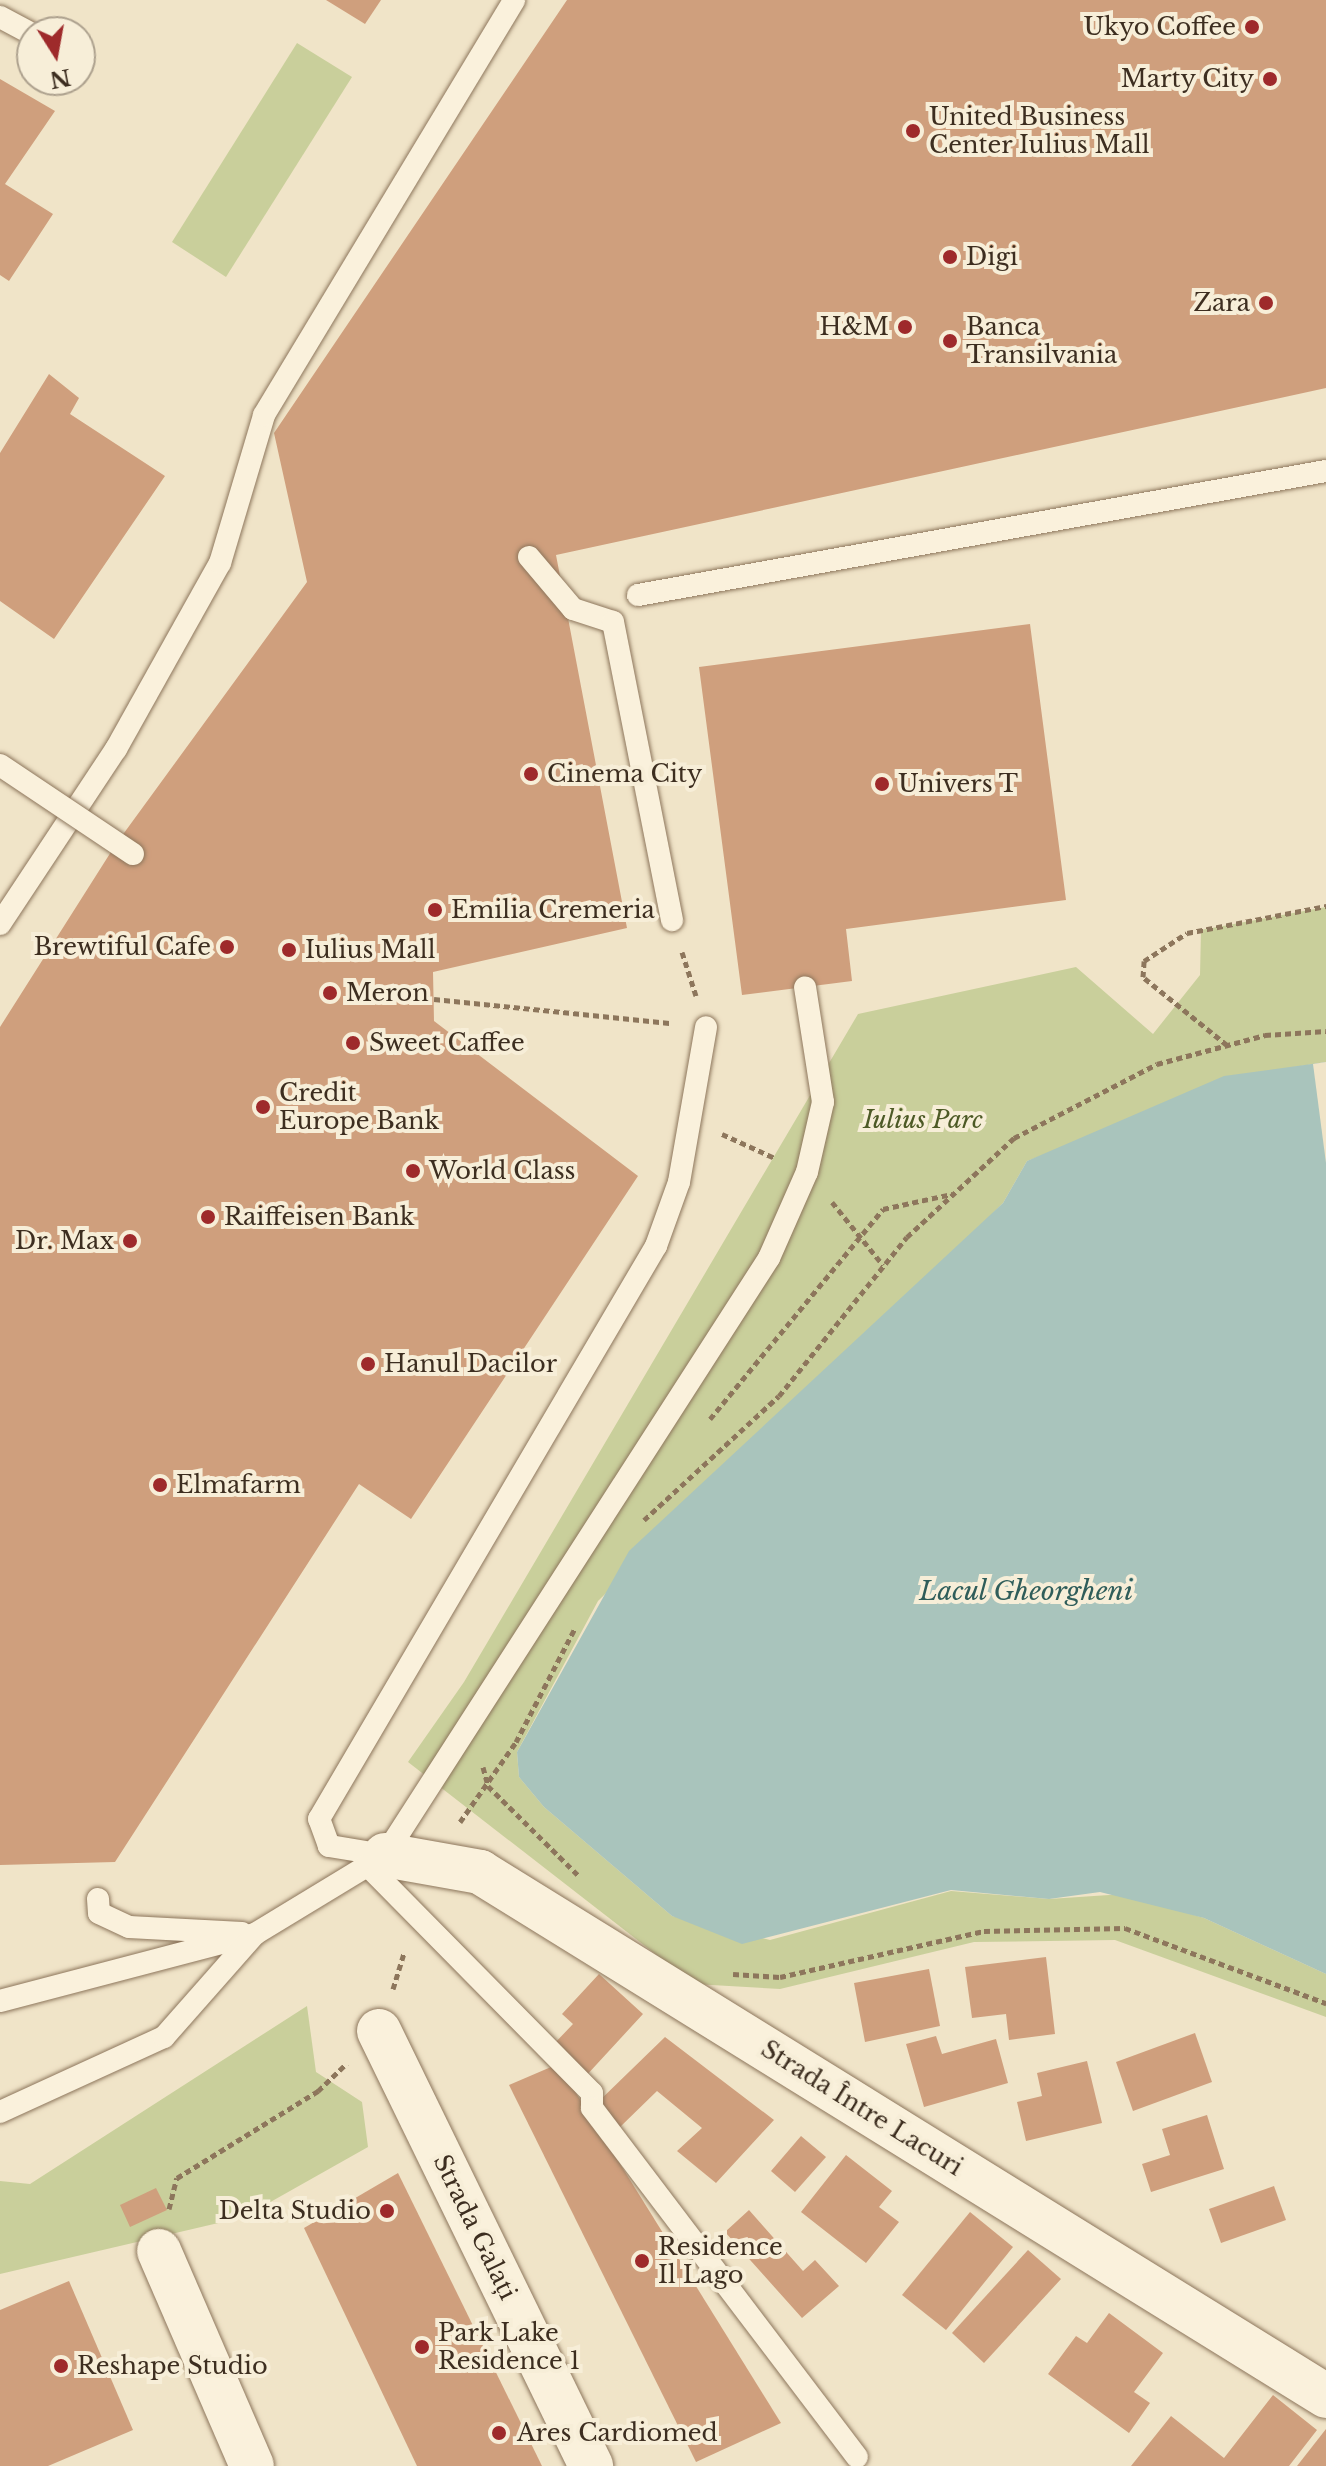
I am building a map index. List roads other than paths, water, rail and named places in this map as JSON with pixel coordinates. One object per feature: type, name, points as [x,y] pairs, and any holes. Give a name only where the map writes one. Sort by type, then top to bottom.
[{"type":"street","name":"Strada Între Lacuri","points":[[376,1860],[480,1872],[1326,2396]]},
{"type":"street","name":"Strada Galați","points":[[379,2031],[591,2466]]},
{"type":"street","points":[[159,2251],[252,2466]]},
{"type":"lane","points":[[0,924],[116,749],[220,563],[264,415],[514,0]]},
{"type":"lane","points":[[638,595],[1326,471]]},
{"type":"lane","points":[[529,557],[573,609],[613,622],[672,920]]},
{"type":"lane","points":[[0,765],[133,854]]},
{"type":"lane","points":[[0,2001],[255,1934],[376,1860],[769,1258],[807,1172],[823,1102],[805,987]]},
{"type":"lane","points":[[706,1027],[685,1117],[679,1182],[656,1246],[319,1819],[329,1846],[376,1860],[415,1917],[592,2093],[592,2108],[857,2457]]},
{"type":"lane","points":[[98,1899],[99,1913],[129,1927],[255,1934]]},
{"type":"lane","points":[[0,2112],[164,2037],[255,1934]]},
{"type":"water","name":"Lacul Gheorgheni","points":[[1326,1062],[1326,1974],[1204,1918],[1100,1892],[1049,1899],[951,1890],[742,1944],[672,1916],[544,1807],[519,1777],[517,1752],[629,1551],[1003,1203],[1027,1161],[1224,1076]]},
{"type":"place","name":"Ukyo Coffee","points":[[1252,27]]},
{"type":"place","name":"Marty City","points":[[1270,79]]},
{"type":"place","name":"United Business Center Iulius Mall","points":[[913,131]]},
{"type":"place","name":"Digi","points":[[950,257]]},
{"type":"place","name":"Zara","points":[[1266,303]]},
{"type":"place","name":"H&M","points":[[905,327]]},
{"type":"place","name":"Banca Transilvania","points":[[950,341]]},
{"type":"place","name":"Cinema City","points":[[531,774]]},
{"type":"place","name":"Univers T","points":[[882,784]]},
{"type":"place","name":"Emilia Cremeria","points":[[435,910]]},
{"type":"place","name":"Brewtiful Cafe","points":[[227,947]]},
{"type":"place","name":"Iulius Mall","points":[[289,950]]},
{"type":"place","name":"Meron","points":[[330,993]]},
{"type":"place","name":"Sweet Caffee","points":[[353,1043]]},
{"type":"place","name":"Credit Europe Bank","points":[[263,1107]]},
{"type":"place","name":"World Class","points":[[413,1171]]},
{"type":"place","name":"Raiffeisen Bank","points":[[208,1217]]},
{"type":"place","name":"Dr. Max","points":[[130,1241]]},
{"type":"place","name":"Hanul Dacilor","points":[[368,1364]]},
{"type":"place","name":"Elmafarm","points":[[160,1485]]},
{"type":"place","name":"Delta Studio","points":[[387,2211]]},
{"type":"place","name":"Residence Il Lago","points":[[642,2261]]},
{"type":"place","name":"Park Lake Residence 1","points":[[422,2347]]},
{"type":"place","name":"Reshape Studio","points":[[61,2366]]},
{"type":"place","name":"Ares Cardiomed","points":[[499,2433]]},
{"type":"park label","name":"Iulius Parc","points":[[923,1120]]}]
